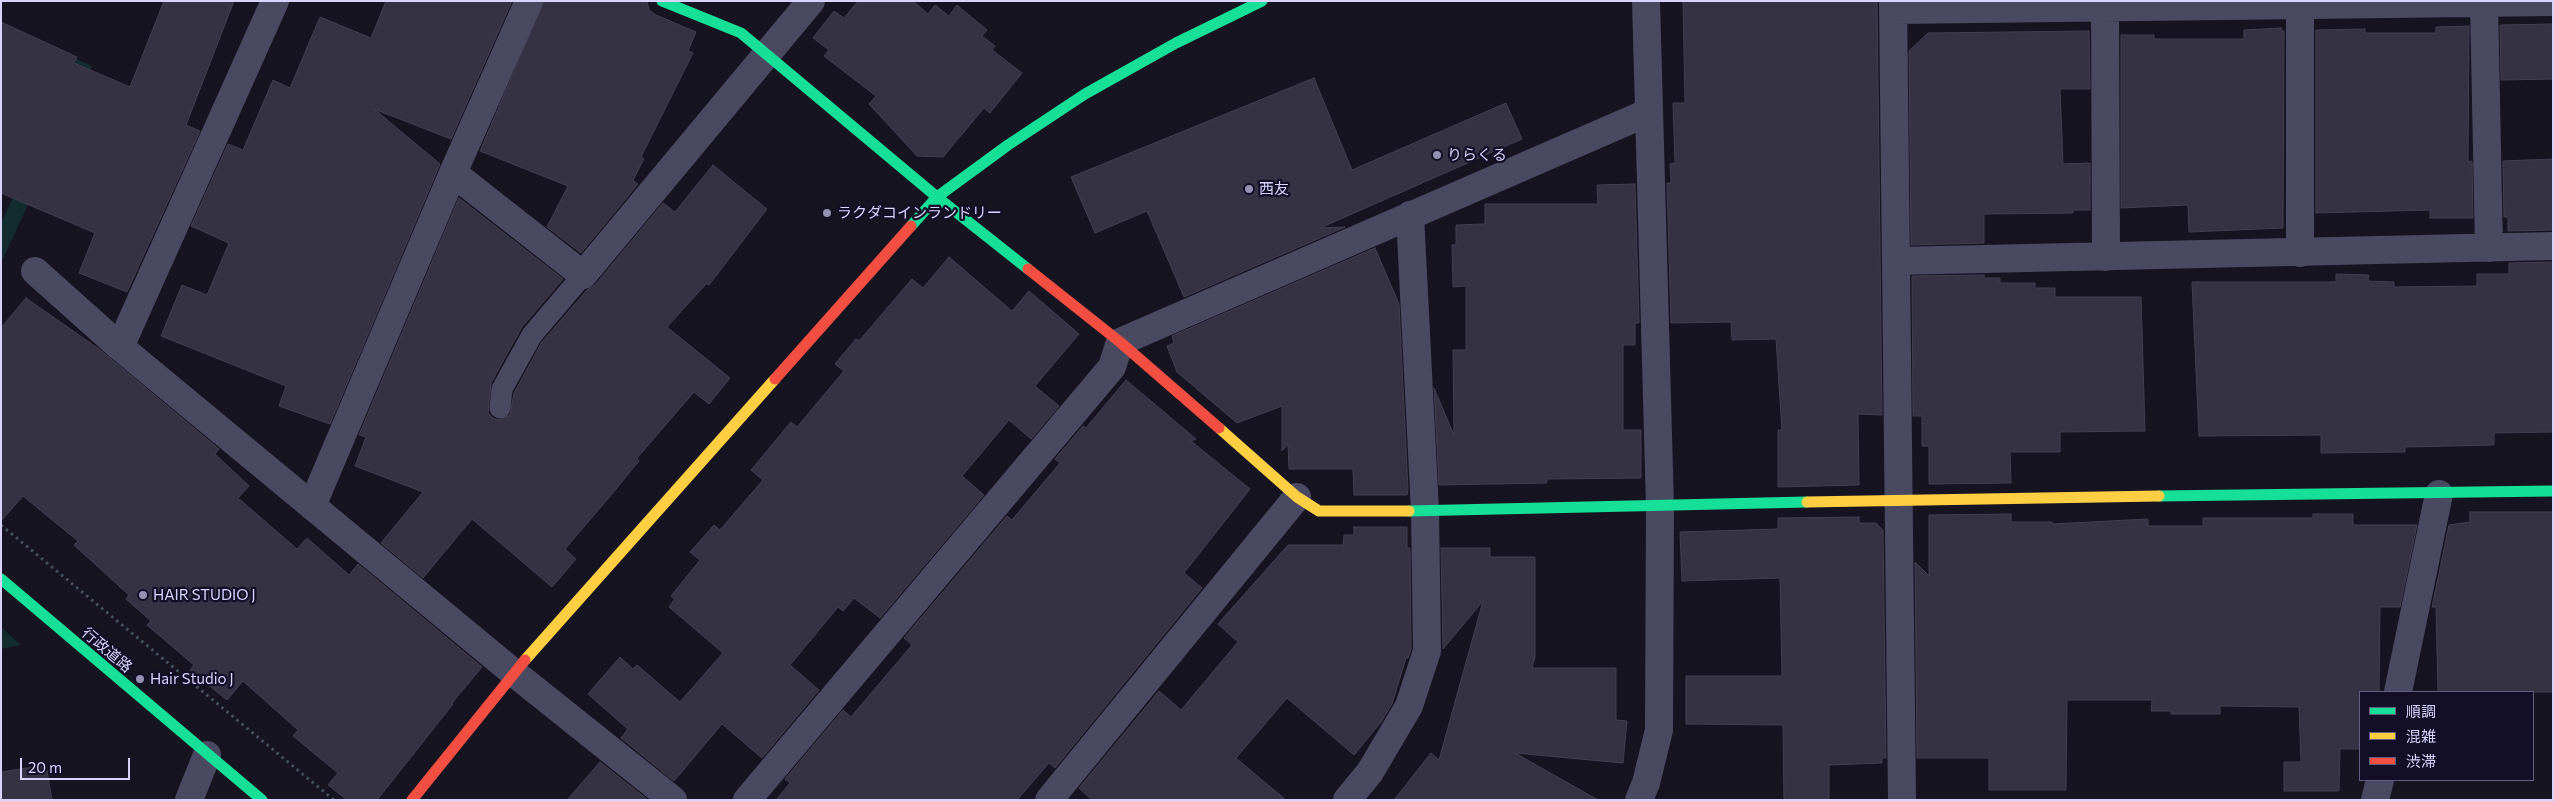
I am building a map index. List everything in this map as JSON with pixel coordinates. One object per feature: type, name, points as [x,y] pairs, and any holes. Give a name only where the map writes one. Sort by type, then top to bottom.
[{"type":"main road","points":[[662,1],[741,33],[937,197],[1120,342],[1296,496],[1319,510],[1426,511],[1899,500],[2553,491]]},
{"type":"main road","points":[[412,800],[514,673],[937,197],[1008,145],[1085,94],[1176,43],[1262,1]]},
{"type":"main road","name":"行政道路","points":[[1,580],[262,800]]},
{"type":"street","points":[[120,347],[275,1]]},
{"type":"street","points":[[312,506],[453,173],[530,1]]},
{"type":"street","points":[[453,173],[583,275],[769,55],[811,1]]},
{"type":"street","points":[[1638,800],[1646,783],[1658,730],[1660,507],[1646,1]]},
{"type":"street","points":[[1902,800],[1893,6],[2105,8],[2198,4],[2300,5],[2553,2]]},
{"type":"street","points":[[2484,3],[2489,248]]},
{"type":"street","points":[[2300,5],[2300,253]]},
{"type":"street","points":[[2105,8],[2106,257]]},
{"type":"street","points":[[747,800],[1112,367],[1120,342],[1649,112]]},
{"type":"street","points":[[1347,800],[1370,772],[1409,706],[1427,651],[1426,511],[1410,215]]},
{"type":"street","points":[[1896,261],[2553,246]]},
{"type":"street","points":[[35,271],[120,347],[514,673],[673,800]]},
{"type":"street","points":[[2398,691],[2439,494]]},
{"type":"street","points":[[1049,800],[1296,496]]},
{"type":"street","points":[[189,800],[207,755]]},
{"type":"street","points":[[2375,800],[2380,781]]},
{"type":"lane","points":[[500,408],[502,389],[532,335],[583,275]]},
{"type":"path","points":[[1,524],[334,800]]},
{"type":"green space","points":[[77,59],[92,66],[1,263],[1,223]]},
{"type":"green space","points":[[1,627],[21,645],[1,649]]},
{"type":"building","points":[[164,1],[234,1],[186,125],[200,131],[127,292],[79,273],[95,233],[1,193],[1,22],[77,57],[74,63],[130,87]]},
{"type":"building","points":[[386,1],[512,1],[451,139],[374,109],[440,164],[330,424],[279,406],[286,386],[161,336],[182,285],[207,295],[229,243],[191,226],[228,144],[243,150],[273,80],[290,88],[320,17],[371,38]]},
{"type":"building","points":[[544,1],[647,1],[649,10],[656,15],[696,32],[688,51],[693,53],[641,157],[644,159],[633,180],[638,184],[581,253],[547,227],[568,186],[480,151]]},
{"type":"building","points":[[858,1],[913,1],[928,14],[935,5],[949,16],[957,5],[987,30],[982,36],[995,46],[992,50],[1022,73],[990,113],[984,108],[943,157],[917,156],[869,104],[876,96],[824,56],[829,50],[813,38],[834,11],[844,18]]},
{"type":"building","points":[[1683,1],[1877,1],[1882,415],[1858,414],[1859,485],[1778,487],[1778,430],[1782,430],[1776,339],[1732,340],[1731,322],[1671,323],[1667,183],[1671,183],[1670,164],[1675,163],[1673,103],[1685,103]]},
{"type":"building","points":[[2553,24],[2553,79],[2501,80],[2500,25]]},
{"type":"building","points":[[2469,26],[2468,162],[2472,161],[2473,218],[2430,218],[2430,210],[2316,213],[2316,30],[2365,29],[2365,33],[2436,33],[2436,27]]},
{"type":"building","points":[[2281,28],[2284,31],[2283,228],[2189,232],[2188,205],[2121,208],[2121,35],[2154,35],[2154,39],[2244,39],[2244,30]]},
{"type":"building","points":[[2089,31],[2090,89],[2060,89],[2063,164],[2090,163],[2090,210],[2073,210],[2073,213],[1984,214],[1984,243],[1911,245],[1909,51],[1928,33]]},
{"type":"building","name":"西友","points":[[1314,78],[1352,170],[1506,103],[1522,139],[1320,228],[1345,227],[1184,297],[1147,211],[1095,233],[1071,177]]},
{"type":"building","points":[[2553,159],[2553,230],[2508,231],[2508,217],[2504,217],[2503,161]]},
{"type":"building","points":[[713,165],[767,209],[709,285],[706,284],[667,327],[730,378],[709,404],[694,392],[637,458],[639,461],[565,549],[576,559],[552,587],[472,519],[423,578],[381,543],[423,492],[355,466],[366,437],[359,435],[459,198],[563,279],[522,327],[491,383],[488,413],[493,418],[499,420],[510,415],[514,393],[542,342],[587,290],[595,285],[663,203],[675,212]]},
{"type":"building","points":[[1635,184],[1639,323],[1635,323],[1635,345],[1623,345],[1623,430],[1641,430],[1641,478],[1547,479],[1547,483],[1439,485],[1434,388],[1454,435],[1453,350],[1466,350],[1466,286],[1453,287],[1452,245],[1456,245],[1456,225],[1485,224],[1485,204],[1598,204],[1597,185]]},
{"type":"building","points":[[1375,248],[1399,304],[1407,495],[1354,495],[1353,469],[1289,469],[1288,444],[1282,451],[1282,406],[1237,423],[1177,372],[1167,346],[1174,343],[1172,336]]},
{"type":"building","points":[[949,257],[1012,311],[1029,291],[1079,334],[1035,386],[1059,406],[1031,439],[1009,420],[962,476],[984,495],[880,618],[854,598],[843,611],[838,607],[790,665],[819,690],[762,758],[722,724],[674,781],[621,738],[628,729],[588,694],[620,657],[633,669],[637,665],[680,702],[723,653],[669,607],[675,599],[671,596],[700,560],[690,552],[714,525],[720,530],[763,480],[751,470],[791,422],[797,427],[844,371],[835,364],[856,339],[859,341],[912,279],[923,288]]},
{"type":"building","points":[[2553,262],[2553,432],[2494,433],[2494,445],[2405,447],[2405,452],[2321,453],[2321,435],[2199,436],[2192,282],[2336,282],[2336,274],[2369,275],[2368,281],[2394,282],[2394,287],[2477,286],[2477,274],[2509,274],[2509,263]]},
{"type":"building","points":[[1984,275],[1984,278],[2000,278],[2000,283],[2035,283],[2035,288],[2055,288],[2055,297],[2141,297],[2145,431],[2060,432],[2060,452],[2010,452],[2011,483],[1929,484],[1929,446],[1922,446],[1922,416],[1913,416],[1912,276]]},
{"type":"building","points":[[26,298],[99,349],[219,449],[215,454],[249,486],[238,498],[297,549],[307,538],[349,575],[358,564],[482,667],[377,800],[347,800],[328,785],[338,773],[293,736],[298,730],[243,681],[227,700],[190,670],[194,665],[147,625],[151,621],[126,599],[129,595],[74,545],[78,541],[23,496],[1,521],[1,328]]},
{"type":"building","points":[[1126,380],[1196,439],[1191,441],[1250,489],[1184,573],[1202,588],[1055,768],[1049,763],[1017,800],[776,800],[790,783],[785,779],[843,710],[851,717],[912,645],[904,638],[1007,516],[1012,520],[1060,463],[1055,459],[1083,426],[1086,428]]},
{"type":"building","points":[[2470,512],[2553,512],[2553,692],[2438,691],[2436,607],[2432,607],[2449,525],[2470,522]]},
{"type":"building","points":[[2011,514],[2011,522],[2052,522],[2052,524],[2148,519],[2148,526],[2203,526],[2203,518],[2313,518],[2313,514],[2353,514],[2353,525],[2417,525],[2400,607],[2380,607],[2379,691],[2359,691],[2359,749],[2340,749],[2339,791],[2284,791],[2284,762],[2301,762],[2299,707],[2220,706],[2220,714],[2171,714],[2171,711],[2151,711],[2152,700],[2067,700],[2066,790],[1989,790],[1989,758],[1917,758],[1915,562],[1929,576],[1929,515]]},
{"type":"building","points":[[1859,517],[1859,523],[1876,523],[1883,530],[1886,758],[1882,758],[1882,763],[1829,765],[1829,800],[1784,800],[1783,725],[1686,724],[1686,676],[1782,676],[1780,578],[1682,581],[1680,532],[1778,529],[1778,518]]},
{"type":"building","points":[[1354,527],[1407,527],[1407,548],[1410,548],[1411,649],[1408,658],[1406,658],[1392,704],[1381,722],[1354,755],[1287,698],[1236,758],[1286,800],[1092,800],[1079,788],[1159,691],[1181,710],[1238,642],[1218,624],[1288,545],[1343,545],[1344,535],[1354,535]]},
{"type":"building","points":[[1441,548],[1490,548],[1490,557],[1535,557],[1535,657],[1532,668],[1616,668],[1616,720],[1627,721],[1623,763],[1515,753],[1598,800],[1394,800],[1431,753],[1439,760],[1483,601],[1443,649]]},
{"type":"building","points":[[600,762],[648,800],[567,800]]},
{"type":"building","points":[[46,765],[52,800],[1,800],[1,772]]},
{"type":"traffic: fast","points":[[662,1],[741,33],[937,197],[1028,269]]},
{"type":"traffic: fast","points":[[911,226],[937,197],[1008,145],[1085,94],[1176,43],[1262,1]]},
{"type":"traffic: fast","points":[[2159,496],[2553,491]]},
{"type":"traffic: fast","points":[[1409,511],[1807,502]]},
{"type":"traffic: fast","points":[[1,579],[262,800]]},
{"type":"traffic: slow","points":[[525,660],[775,379]]},
{"type":"traffic: slow","points":[[1219,428],[1297,497],[1319,511],[1409,511]]},
{"type":"traffic: slow","points":[[1807,502],[2159,496]]},
{"type":"traffic: jam","points":[[775,379],[911,226]]},
{"type":"traffic: jam","points":[[1028,269],[1120,342],[1219,428]]},
{"type":"traffic: jam","points":[[412,800],[525,660]]},
{"type":"place","name":"りらくる","points":[[1437,155]]},
{"type":"place","name":"西友","points":[[1249,189]]},
{"type":"place","name":"ラクダコインランドリー","points":[[827,213]]},
{"type":"place","name":"HAIR STUDIO J","points":[[143,595]]},
{"type":"place","name":"Hair Studio J","points":[[140,679]]}]
